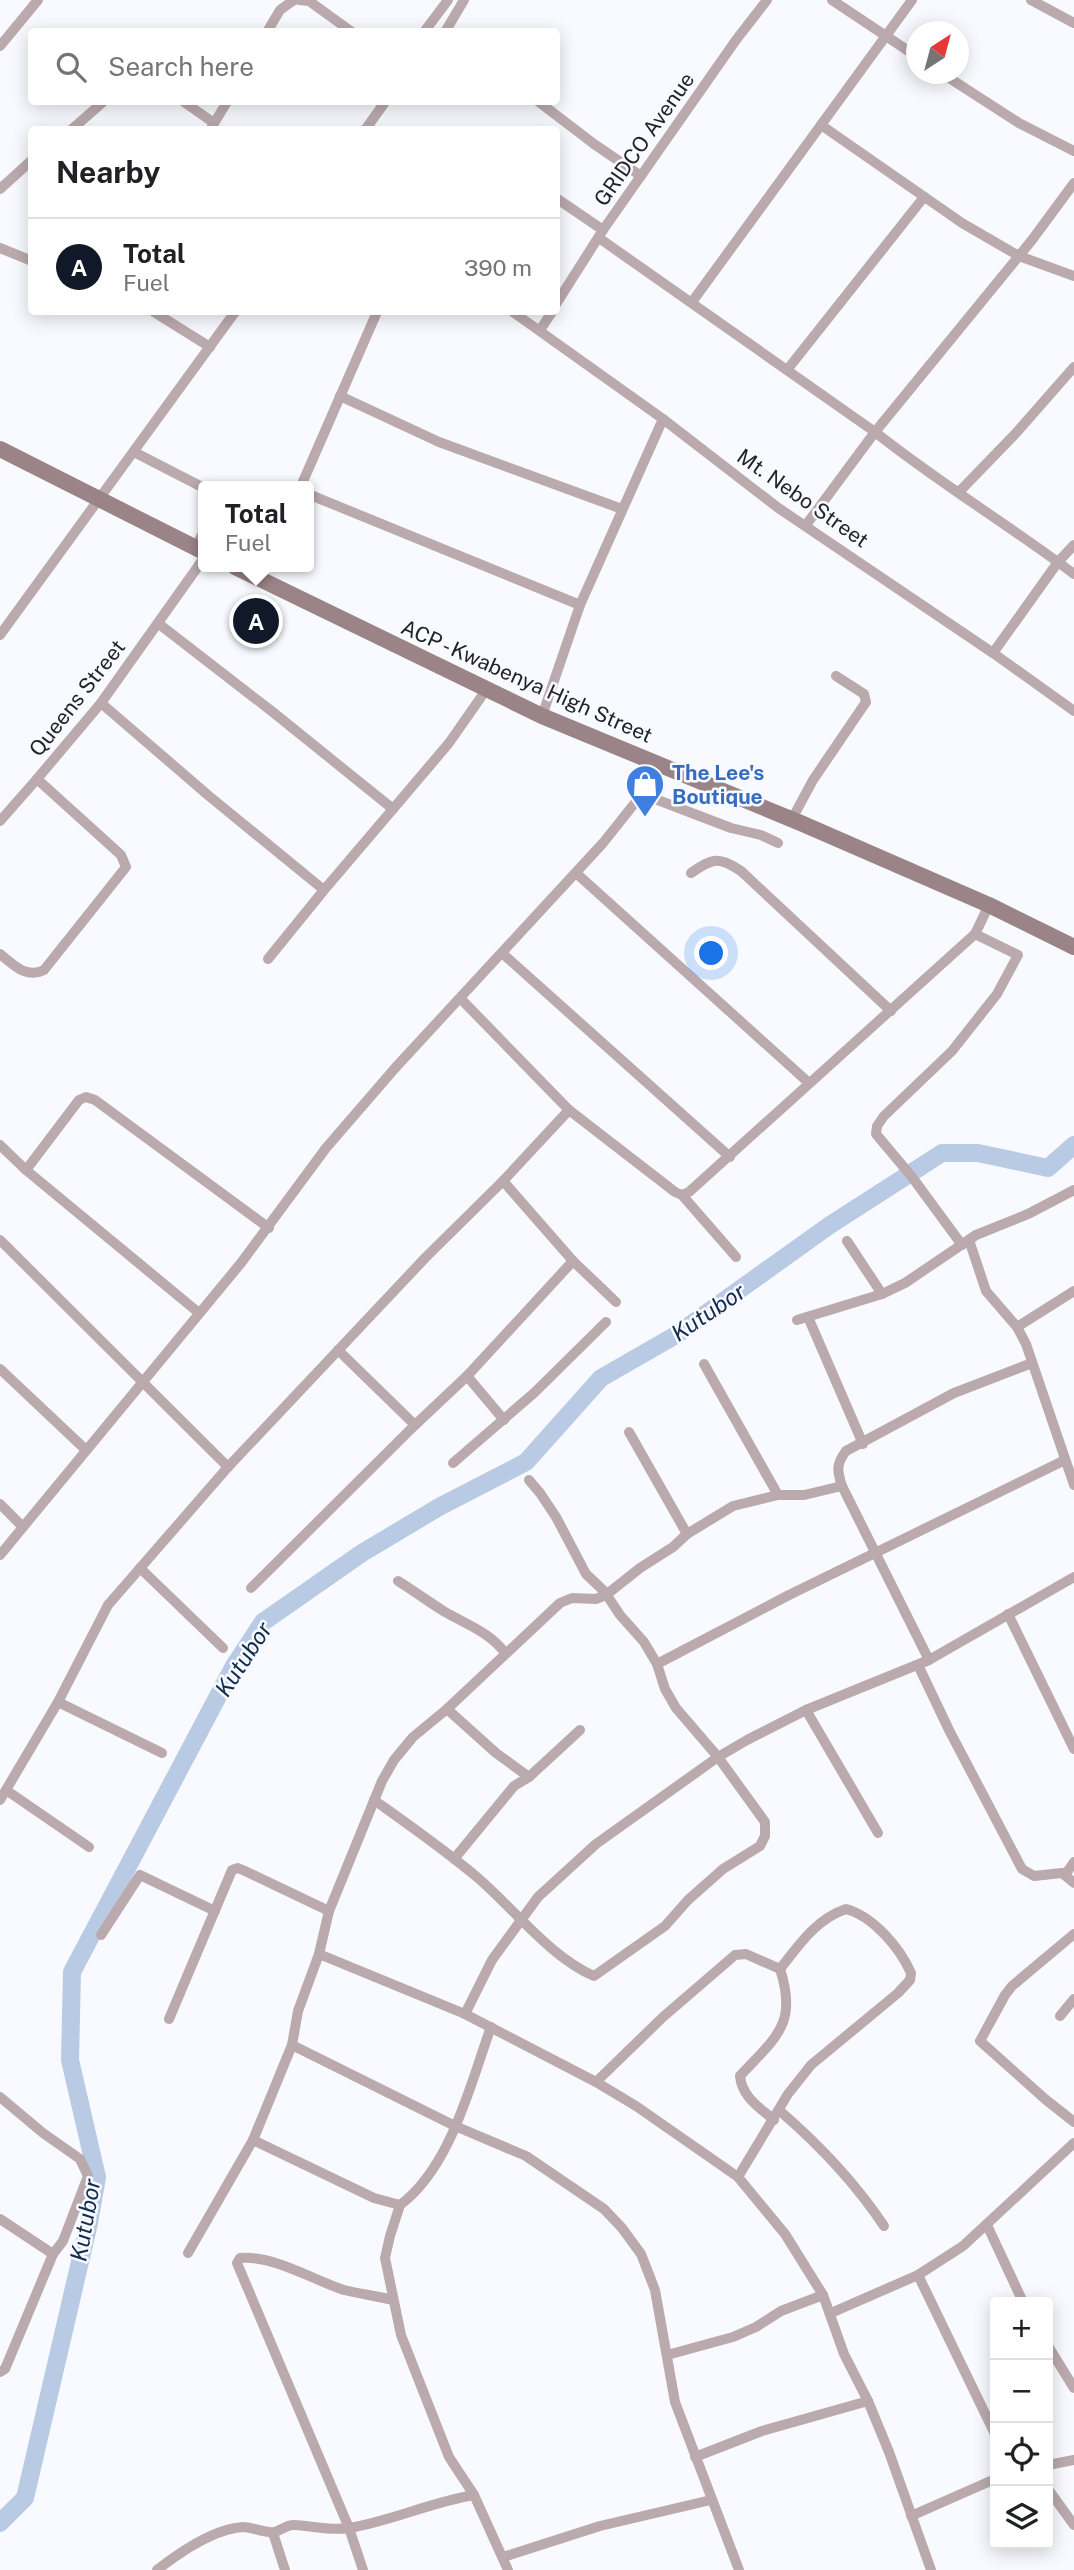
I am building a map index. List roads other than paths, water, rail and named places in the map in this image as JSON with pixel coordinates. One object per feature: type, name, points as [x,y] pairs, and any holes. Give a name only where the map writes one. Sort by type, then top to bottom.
[{"type":"main road","points":[[0,449],[198,551]]},
{"type":"main road","name":"ACP - Kwabenya High Street","points":[[262,573],[486,690],[542,716],[989,905],[1074,947]]},
{"type":"street","points":[[0,46],[38,0]]},
{"type":"street","points":[[269,28],[280,10],[297,0],[309,1],[346,28]]},
{"type":"street","points":[[427,28],[447,0]]},
{"type":"street","points":[[447,28],[464,0]]},
{"type":"street","name":"GRIDCO Avenue","points":[[560,298],[641,176],[767,0]]},
{"type":"street","points":[[832,0],[906,49]]},
{"type":"street","points":[[692,302],[912,0]]},
{"type":"street","points":[[1031,0],[1074,23]]},
{"type":"street","points":[[959,84],[1019,123],[1074,151]]},
{"type":"street","points":[[76,126],[100,105]]},
{"type":"street","points":[[188,105],[212,126],[225,105]]},
{"type":"street","points":[[368,126],[382,105]]},
{"type":"street","points":[[543,105],[641,176]]},
{"type":"street","points":[[821,125],[962,223],[1019,256],[1074,276]]},
{"type":"street","points":[[0,190],[28,164]]},
{"type":"street","points":[[806,525],[874,432],[1019,256],[1074,183]]},
{"type":"street","points":[[787,370],[924,197]]},
{"type":"street","points":[[560,201],[692,302],[909,460],[959,492],[1074,575]]},
{"type":"street","points":[[0,248],[28,259]]},
{"type":"street","points":[[159,315],[210,347]]},
{"type":"street","points":[[0,635],[233,315]]},
{"type":"street","points":[[303,481],[376,315]]},
{"type":"street","name":"Mt. Nebo Street","points":[[518,315],[663,419],[777,506],[1074,711]]},
{"type":"street","points":[[540,330],[550,315]]},
{"type":"street","points":[[959,492],[1074,367]]},
{"type":"street","points":[[340,396],[439,442],[622,509]]},
{"type":"street","points":[[542,716],[580,605],[663,419]]},
{"type":"street","points":[[134,452],[198,485]]},
{"type":"street","points":[[314,496],[580,605]]},
{"type":"street","points":[[993,653],[1058,562],[1074,545]]},
{"type":"street","name":"Queens Street","points":[[0,954],[24,972],[34,975],[44,970],[126,867],[121,855],[37,779],[101,703],[159,624],[198,558]]},
{"type":"street","points":[[159,624],[393,809]]},
{"type":"street","points":[[792,820],[813,780],[866,702],[864,694],[836,676]]},
{"type":"street","points":[[268,960],[449,743],[486,690]]},
{"type":"street","points":[[101,703],[324,890]]},
{"type":"street","points":[[0,1555],[269,1228],[326,1148],[396,1067],[576,873],[642,794],[656,763]]},
{"type":"street","points":[[0,821],[37,779]]},
{"type":"street","points":[[642,794],[779,843]]},
{"type":"street","points":[[691,873],[714,860],[731,864],[891,1011]]},
{"type":"street","points":[[576,873],[809,1083]]},
{"type":"street","points":[[682,1195],[730,1157],[975,934],[989,905]]},
{"type":"street","points":[[975,934],[1018,955],[997,994],[951,1051],[877,1126],[876,1134],[965,1242],[986,1291],[1017,1327],[1074,1485]]},
{"type":"street","points":[[502,953],[730,1157]]},
{"type":"street","points":[[461,999],[569,1110],[682,1195],[736,1257]]},
{"type":"street","points":[[26,1170],[79,1100],[86,1097],[95,1100],[269,1228]]},
{"type":"street","points":[[89,1847],[3,1795],[58,1702],[108,1605],[228,1467],[569,1110]]},
{"type":"street","points":[[0,1146],[200,1313]]},
{"type":"street","points":[[503,1181],[573,1261],[616,1302]]},
{"type":"street","points":[[863,1444],[803,1319],[882,1294],[905,1283],[976,1235],[1028,1214],[1074,1190]]},
{"type":"street","points":[[0,1240],[228,1467]]},
{"type":"street","points":[[847,1241],[882,1294]]},
{"type":"street","points":[[251,1588],[467,1376],[573,1261]]},
{"type":"street","points":[[1017,1327],[1074,1291]]},
{"type":"street","points":[[453,1463],[504,1420],[606,1322]]},
{"type":"street","points":[[338,1350],[415,1425]]},
{"type":"street","points":[[1032,1363],[954,1393],[846,1451],[836,1470],[876,1554],[949,1730],[1022,1869],[1034,1876],[1053,1873],[1069,1879],[1074,1862]]},
{"type":"street","points":[[704,1364],[778,1495]]},
{"type":"street","points":[[0,1369],[86,1450]]},
{"type":"street","points":[[467,1376],[504,1420]]},
{"type":"street","points":[[629,1432],[687,1534]]},
{"type":"street","points":[[657,1664],[786,1596],[1065,1460]]},
{"type":"street","points":[[374,1800],[454,1859],[523,1919],[546,1943],[583,1971],[594,1976],[664,1926],[723,1869],[761,1846],[765,1836],[765,1822],[718,1758],[676,1709],[665,1689],[657,1664],[644,1642],[582,1567],[556,1517],[529,1480]]},
{"type":"street","points":[[188,2253],[253,2140],[292,2045],[298,2011],[319,1954],[330,1911],[374,1800],[394,1760],[413,1737],[447,1709],[560,1603],[572,1598],[596,1599],[606,1595],[687,1534],[733,1506],[778,1495],[804,1495],[842,1486]]},
{"type":"street","points":[[0,1504],[23,1527]]},
{"type":"street","points":[[140,1568],[223,1648]]},
{"type":"street","points":[[465,2014],[492,1960],[523,1919],[553,1881],[596,1844],[718,1758],[806,1710],[923,1663],[1074,1577]]},
{"type":"street","points":[[398,1581],[485,1634],[505,1653]]},
{"type":"street","points":[[1008,1614],[1074,1749]]},
{"type":"street","points":[[58,1702],[162,1753]]},
{"type":"street","points":[[447,1709],[496,1753],[529,1777]]},
{"type":"street","points":[[806,1710],[878,1833]]},
{"type":"street","points":[[454,1859],[514,1786],[529,1777],[580,1730]]},
{"type":"street","points":[[169,2019],[232,1870],[238,1868],[330,1911]]},
{"type":"street","points":[[102,1935],[140,1875],[215,1910]]},
{"type":"street","points":[[738,2177],[788,2094],[811,2064],[898,1993],[910,1980],[911,1973],[893,1946],[861,1913],[846,1909],[823,1920],[807,1935],[780,1969]]},
{"type":"street","points":[[1074,1934],[1005,1995],[980,2041],[1074,2122]]},
{"type":"street","points":[[319,1954],[465,2014],[596,2082],[636,2106],[738,2177],[785,2234],[831,2313],[844,2354],[868,2401],[930,2570]]},
{"type":"street","points":[[596,2082],[663,2017],[735,1955],[746,1954],[780,1969],[788,2010],[784,2025],[740,2076],[741,2086],[747,2096],[828,2156],[884,2226]]},
{"type":"street","points":[[1060,2016],[1074,1999]]},
{"type":"street","points":[[491,2027],[445,2149],[428,2178],[413,2196],[400,2206],[385,2258],[401,2335],[449,2457],[474,2495],[508,2570]]},
{"type":"street","points":[[292,2045],[455,2126],[536,2162],[604,2209],[622,2228],[641,2254],[655,2290],[675,2402],[739,2570]]},
{"type":"street","points":[[0,2097],[43,2133],[80,2159],[88,2176],[63,2241],[53,2254],[5,2369],[0,2372]]},
{"type":"street","points":[[253,2140],[374,2197],[400,2206]]},
{"type":"street","points":[[831,2313],[918,2275],[963,2246],[1073,2146]]},
{"type":"street","points":[[0,2219],[53,2254]]},
{"type":"street","points":[[987,2225],[1021,2297]]},
{"type":"street","points":[[363,2570],[237,2263],[240,2258],[246,2258],[276,2264],[344,2290],[393,2300]]},
{"type":"street","points":[[918,2275],[990,2424]]},
{"type":"street","points":[[667,2355],[733,2337],[756,2327],[781,2311],[822,2295]]},
{"type":"street","points":[[1053,2354],[1074,2388]]},
{"type":"street","points":[[695,2457],[762,2431],[868,2401]]},
{"type":"street","points":[[1053,2464],[1074,2460]]},
{"type":"street","points":[[911,2516],[990,2481]]},
{"type":"street","points":[[157,2570],[181,2553],[229,2530],[244,2527],[273,2533],[290,2525],[318,2529],[348,2528],[449,2499],[474,2495]]},
{"type":"street","points":[[1053,2496],[1074,2525]]},
{"type":"street","points":[[503,2557],[600,2526],[711,2500]]},
{"type":"street","points":[[273,2533],[285,2570]]},
{"type":"waterway","name":"Kutubor","points":[[0,2523],[25,2498],[89,2223],[97,2177],[70,2060],[72,1972],[234,1666],[263,1622],[362,1553],[439,1507],[526,1462],[601,1378],[676,1335],[830,1225],[942,1153],[978,1153],[1048,1168],[1074,1145]]},
{"type":"place","name":"Total","points":[[256,621]]},
{"type":"place","name":"The Lee's Boutique","points":[[645,818]]}]
